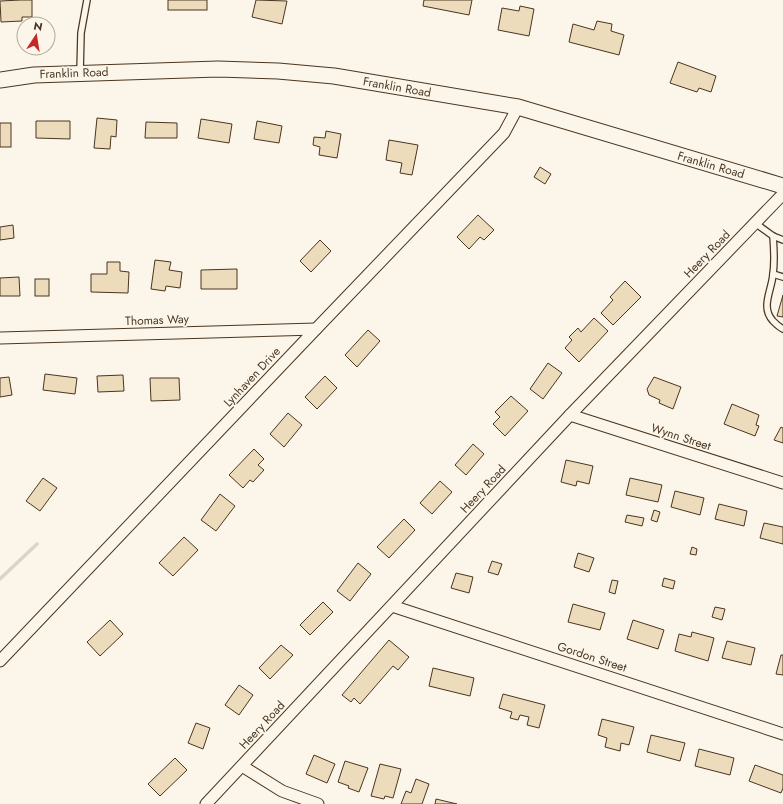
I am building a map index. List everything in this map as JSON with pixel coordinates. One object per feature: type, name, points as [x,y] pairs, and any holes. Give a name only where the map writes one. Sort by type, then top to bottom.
[{"type":"main road","name":"Franklin Road","points":[[0,80],[34,75],[218,68],[334,76],[518,108],[783,186]]},
{"type":"street","name":"Lynhaven Drive","points":[[0,661],[504,133],[518,108]]},
{"type":"street","name":"Heery Road","points":[[206,804],[570,415],[783,194]]},
{"type":"street","name":"Thomas Way","points":[[0,338],[316,329]]},
{"type":"street","name":"Wynn Street","points":[[570,415],[783,483]]},
{"type":"street","name":"Gordon Street","points":[[392,606],[783,734]]},
{"type":"street","points":[[242,766],[282,790],[318,804]]},
{"type":"lane","points":[[80,73],[81,33],[87,0]]},
{"type":"lane","points":[[755,223],[773,236],[783,240]]},
{"type":"lane","points":[[773,236],[773,274],[766,307],[772,320],[783,329]]},
{"type":"lane","points":[[773,274],[783,277]]},
{"type":"building","points":[[32,0],[32,16],[16,16],[16,21],[1,22],[0,1]]},
{"type":"building","points":[[168,0],[207,0],[207,10],[168,10]]},
{"type":"building","points":[[256,0],[287,1],[282,24],[252,17]]},
{"type":"building","points":[[424,0],[472,0],[469,15],[423,6]]},
{"type":"building","points":[[520,6],[534,9],[529,36],[498,30],[502,8],[519,11]]},
{"type":"building","points":[[597,21],[612,24],[611,31],[624,35],[619,55],[569,42],[573,24],[594,30]]},
{"type":"building","points":[[678,62],[716,76],[711,92],[699,88],[697,92],[670,83]]},
{"type":"building","points":[[97,118],[117,120],[116,137],[111,136],[110,149],[94,148]]},
{"type":"building","points":[[201,119],[232,124],[229,143],[198,138]]},
{"type":"building","points":[[36,121],[70,121],[70,139],[36,138]]},
{"type":"building","points":[[257,121],[282,126],[279,143],[254,139]]},
{"type":"building","points":[[146,122],[177,123],[177,138],[145,138]]},
{"type":"building","points":[[0,123],[11,123],[11,147],[0,147]]},
{"type":"building","points":[[326,131],[341,134],[337,158],[319,155],[320,147],[313,145],[314,137],[325,138]]},
{"type":"building","points":[[389,140],[418,145],[412,175],[400,173],[402,163],[386,160]]},
{"type":"building","points":[[540,167],[551,174],[545,184],[534,177]]},
{"type":"building","points":[[478,215],[494,230],[484,240],[480,237],[469,249],[457,237]]},
{"type":"building","points":[[13,225],[14,238],[0,240],[0,227]]},
{"type":"building","points":[[320,240],[331,251],[311,272],[300,261]]},
{"type":"building","points":[[155,260],[171,262],[169,270],[182,272],[180,288],[166,286],[165,291],[151,289]]},
{"type":"building","points":[[107,262],[120,262],[120,271],[129,272],[128,293],[91,292],[91,274],[107,274]]},
{"type":"building","points":[[237,269],[237,289],[201,289],[201,270]]},
{"type":"building","points":[[19,277],[20,296],[0,296],[0,278]]},
{"type":"building","points":[[35,279],[49,279],[49,296],[35,296]]},
{"type":"building","points":[[625,281],[641,297],[613,325],[601,313],[613,300],[610,297]]},
{"type":"building","points":[[783,295],[783,317],[777,316]]},
{"type":"building","points":[[594,318],[608,331],[579,362],[565,348],[572,340],[569,337],[578,328],[581,332]]},
{"type":"building","points":[[368,330],[380,341],[357,367],[345,355]]},
{"type":"building","points":[[548,363],[562,373],[543,399],[530,389]]},
{"type":"building","points":[[45,374],[77,378],[75,394],[43,390]]},
{"type":"building","points":[[123,375],[124,391],[98,392],[97,376]]},
{"type":"building","points":[[325,376],[337,388],[317,409],[305,397]]},
{"type":"building","points":[[9,377],[12,395],[0,397],[0,378]]},
{"type":"building","points":[[654,377],[681,387],[673,409],[659,403],[660,400],[649,395],[647,389]]},
{"type":"building","points":[[150,378],[179,378],[180,400],[151,401]]},
{"type":"building","points":[[511,396],[528,411],[505,436],[493,424],[500,417],[495,412]]},
{"type":"building","points":[[732,404],[759,415],[756,425],[759,426],[755,436],[724,424]]},
{"type":"building","points":[[288,413],[302,425],[284,447],[270,434]]},
{"type":"building","points":[[781,427],[783,428],[783,443],[774,440]]},
{"type":"building","points":[[473,444],[484,454],[466,475],[455,465]]},
{"type":"building","points":[[254,449],[264,459],[258,465],[264,470],[253,482],[250,480],[243,488],[229,475]]},
{"type":"building","points":[[566,460],[593,466],[589,484],[577,481],[576,486],[561,482]]},
{"type":"building","points":[[43,478],[57,488],[40,511],[26,501]]},
{"type":"building","points":[[630,478],[662,485],[658,502],[626,495]]},
{"type":"building","points":[[440,481],[452,492],[432,514],[420,503]]},
{"type":"building","points":[[675,491],[704,498],[700,515],[671,507]]},
{"type":"building","points":[[220,494],[235,506],[216,531],[201,520]]},
{"type":"building","points":[[719,504],[747,511],[744,526],[715,519]]},
{"type":"building","points":[[654,510],[660,512],[657,522],[651,520]]},
{"type":"building","points":[[627,515],[644,518],[642,526],[625,522]]},
{"type":"building","points":[[404,519],[415,530],[389,558],[377,547]]},
{"type":"building","points":[[764,523],[783,527],[783,544],[760,538]]},
{"type":"building","points":[[184,537],[198,550],[173,576],[159,563]]},
{"type":"building","points":[[692,547],[697,549],[696,555],[690,554]]},
{"type":"building","points":[[578,553],[594,558],[589,572],[574,567]]},
{"type":"building","points":[[492,561],[502,564],[498,575],[488,572]]},
{"type":"building","points":[[358,563],[371,574],[350,601],[337,591]]},
{"type":"building","points":[[456,573],[473,577],[469,593],[451,588]]},
{"type":"building","points":[[664,578],[675,581],[673,589],[662,586]]},
{"type":"building","points":[[612,580],[618,581],[615,594],[609,592]]},
{"type":"building","points":[[323,602],[333,612],[310,635],[300,625]]},
{"type":"building","points":[[573,604],[605,613],[600,630],[568,622]]},
{"type":"building","points":[[715,607],[725,609],[722,620],[712,617]]},
{"type":"building","points":[[110,620],[123,634],[100,656],[87,642]]},
{"type":"building","points":[[633,620],[664,630],[658,649],[627,639]]},
{"type":"building","points":[[692,632],[714,638],[708,661],[675,651],[679,634],[691,637]]},
{"type":"building","points":[[389,640],[409,657],[398,670],[393,666],[360,704],[354,698],[351,702],[342,695]]},
{"type":"building","points":[[727,641],[755,648],[751,665],[722,658]]},
{"type":"building","points":[[281,645],[293,655],[270,679],[259,668]]},
{"type":"building","points":[[781,655],[783,655],[783,675],[776,674]]},
{"type":"building","points":[[433,668],[474,678],[470,696],[429,686]]},
{"type":"building","points":[[239,685],[253,695],[239,715],[225,705]]},
{"type":"building","points":[[503,694],[545,705],[539,728],[527,725],[529,717],[520,715],[518,720],[510,718],[512,712],[499,708]]},
{"type":"building","points":[[602,719],[634,727],[629,745],[621,743],[620,751],[605,747],[607,738],[598,735]]},
{"type":"building","points":[[196,723],[210,728],[203,749],[188,743]]},
{"type":"building","points":[[651,735],[685,743],[680,761],[647,752]]},
{"type":"building","points":[[699,749],[734,758],[730,775],[695,766]]},
{"type":"building","points":[[314,755],[335,764],[327,783],[306,774]]},
{"type":"building","points":[[175,758],[187,770],[160,796],[148,784]]},
{"type":"building","points":[[345,761],[368,768],[359,792],[338,782]]},
{"type":"building","points":[[380,764],[401,769],[393,798],[385,796],[384,799],[371,796]]},
{"type":"building","points":[[755,765],[783,775],[783,788],[781,793],[749,781]]},
{"type":"building","points":[[416,779],[429,784],[422,804],[401,804],[406,791],[411,793]]},
{"type":"building","points":[[436,799],[457,804],[435,804]]},
{"type":"waterway","points":[[0,579],[37,544]]}]
